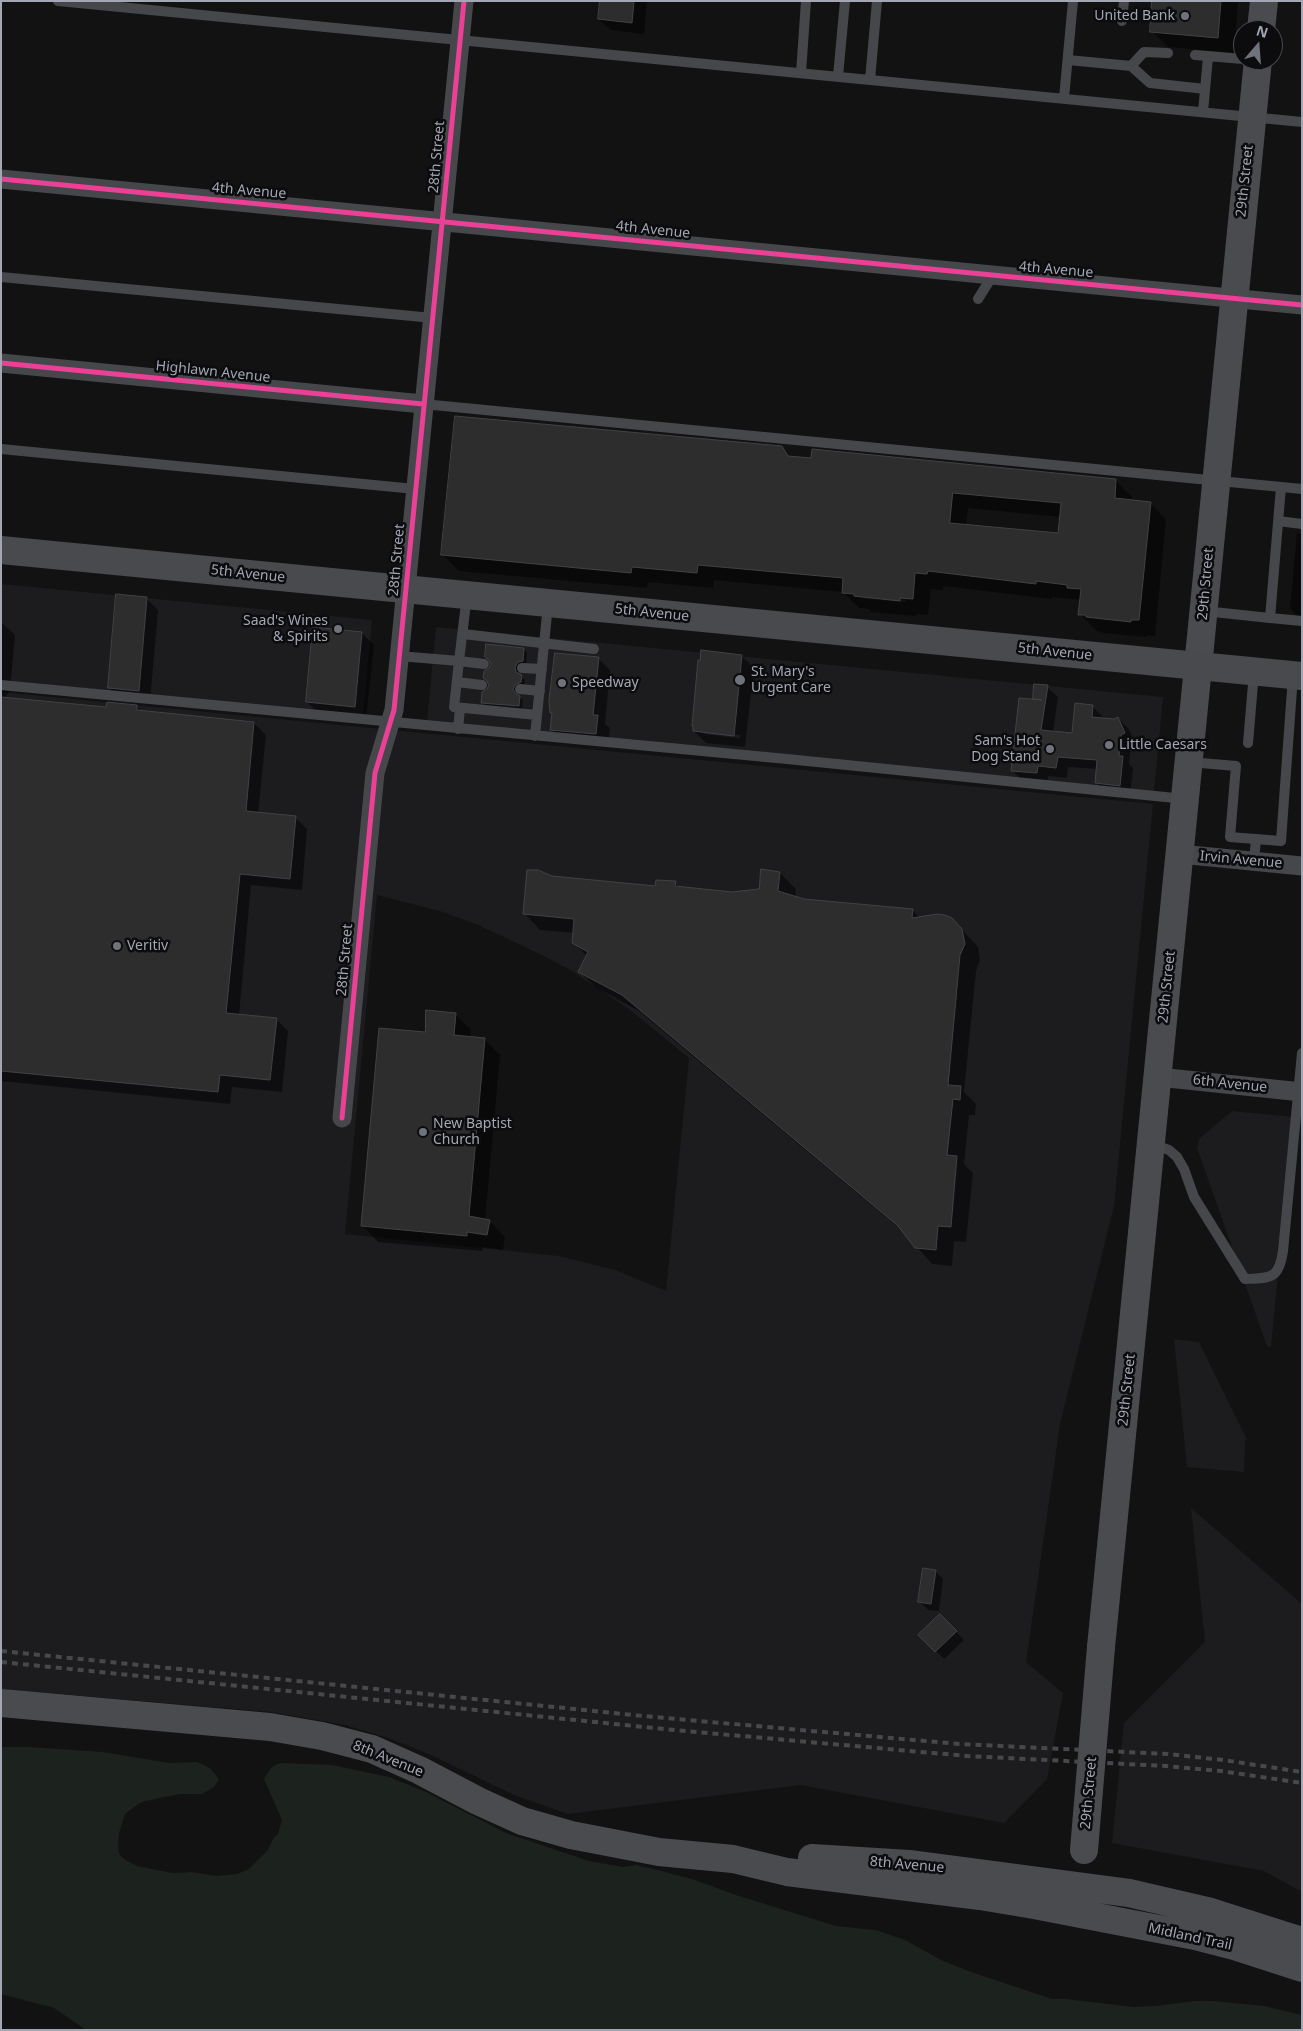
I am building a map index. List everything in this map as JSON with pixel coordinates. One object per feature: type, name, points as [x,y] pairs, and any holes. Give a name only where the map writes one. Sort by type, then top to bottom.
[{"type":"main road","points":[[1262,20],[1264,1]]},
{"type":"main road","name":"29th Street","points":[[1077,1914],[1084,1854],[1101,1647],[1257,70]]},
{"type":"main road","name":"5th Avenue","points":[[1,550],[1297,676]]},
{"type":"main road","name":"8th Avenue","points":[[1,1704],[270,1727],[322,1736],[372,1749],[522,1821],[572,1835],[659,1852],[734,1859],[787,1872],[980,1896],[1077,1914]]},
{"type":"main road","name":"8th Avenue","points":[[734,1859],[789,1856],[909,1864],[1080,1887]]},
{"type":"main road","name":"Midland Trail","points":[[1080,1887],[1129,1893],[1171,1902],[1248,1922],[1302,1941]]},
{"type":"main road","name":"Midland Trail","points":[[1077,1914],[1205,1939],[1242,1948],[1302,1968]]},
{"type":"street","name":"28th Street","points":[[342,1118],[375,773],[379,753],[394,710],[400,656],[423,404],[464,1]]},
{"type":"street","name":"4th Avenue","points":[[1,179],[1302,305]]},
{"type":"street","name":"Highlawn Avenue","points":[[1,363],[423,404]]},
{"type":"street","name":"Irvin Avenue","points":[[1180,854],[1302,866]]},
{"type":"street","name":"6th Avenue","points":[[1158,1077],[1300,1092]]},
{"type":"lane","points":[[58,1],[1302,122]]},
{"type":"lane","points":[[801,73],[806,1]]},
{"type":"lane","points":[[838,76],[845,1]]},
{"type":"lane","points":[[870,80],[877,1]]},
{"type":"lane","points":[[1064,98],[1073,1]]},
{"type":"lane","points":[[1122,21],[1124,1]]},
{"type":"lane","points":[[1131,66],[1144,52],[1168,53]]},
{"type":"lane","points":[[1195,55],[1233,58]]},
{"type":"lane","points":[[1203,112],[1208,57]]},
{"type":"lane","points":[[1068,60],[1131,66],[1150,83],[1206,89]]},
{"type":"lane","points":[[978,299],[993,275]]},
{"type":"lane","points":[[1,277],[433,318]]},
{"type":"lane","points":[[423,404],[1302,489]]},
{"type":"lane","points":[[1,449],[415,489]]},
{"type":"lane","points":[[1270,618],[1281,487]]},
{"type":"lane","points":[[1278,521],[1302,524]]},
{"type":"lane","points":[[467,595],[454,707],[537,715]]},
{"type":"lane","points":[[535,736],[548,603]]},
{"type":"lane","points":[[1203,611],[1302,621]]},
{"type":"lane","points":[[463,634],[594,649]]},
{"type":"lane","points":[[400,656],[484,664]]},
{"type":"lane","points":[[522,668],[542,669]]},
{"type":"lane","points":[[1248,743],[1254,671]]},
{"type":"lane","points":[[1189,762],[1236,766],[1230,837],[1281,841],[1297,676]]},
{"type":"lane","points":[[457,682],[482,685]]},
{"type":"lane","points":[[1,684],[1186,799]]},
{"type":"lane","points":[[520,689],[540,691]]},
{"type":"lane","points":[[458,729],[460,708]]},
{"type":"lane","points":[[1254,861],[1256,839]]},
{"type":"lane","points":[[1151,1144],[1169,1150],[1177,1157],[1184,1169],[1194,1197],[1245,1280],[1271,1276],[1277,1272],[1280,1266],[1300,1092],[1302,1053]]},
{"type":"shaded area","points":[[1,584],[372,620],[363,715],[1,680]]},
{"type":"shaded area","points":[[436,627],[1163,697],[1154,792],[427,722]]},
{"type":"shaded area","points":[[1,692],[1153,804],[1114,1206],[1060,1424],[1026,1662],[1063,1693],[1047,1779],[1004,1823],[801,1785],[568,1814],[514,1795],[431,1755],[391,1739],[345,1725],[271,1712],[1,1689]],"holes":[[[377,895],[440,911],[476,924],[572,971],[630,1010],[689,1058],[666,1291],[615,1270],[559,1256],[345,1234]]]},
{"type":"shaded area","points":[[1232,1111],[1293,1117],[1271,1347],[1267,1346],[1197,1148],[1199,1139]]},
{"type":"shaded area","points":[[1174,1339],[1199,1342],[1247,1440],[1245,1441],[1244,1472],[1187,1467]]},
{"type":"shaded area","points":[[1191,1508],[1302,1604],[1302,1892],[1264,1871],[1112,1843],[1124,1723],[1205,1642]]},
{"type":"shaded area","points":[[1,1747],[103,1752],[169,1763],[197,1762],[210,1768],[219,1779],[214,1787],[202,1794],[180,1794],[145,1801],[125,1814],[119,1833],[119,1854],[137,1866],[172,1873],[192,1872],[217,1876],[237,1874],[249,1869],[268,1850],[273,1839],[278,1834],[282,1820],[264,1779],[271,1769],[281,1763],[332,1765],[389,1777],[426,1792],[506,1833],[589,1861],[623,1867],[636,1865],[662,1871],[836,1926],[875,1930],[905,1940],[941,1960],[971,1972],[1052,1999],[1133,2007],[1194,2001],[1264,2006],[1302,2015],[1302,2030],[86,2030],[54,2008],[1,1994]]},
{"type":"building","points":[[600,1],[634,1],[632,23],[598,19]]},
{"type":"building","name":"United Bank","points":[[1152,1],[1221,1],[1218,38],[1150,32]]},
{"type":"building","points":[[455,416],[782,446],[788,456],[811,458],[812,449],[1116,479],[1115,498],[1151,502],[1139,620],[1131,620],[1131,622],[1078,615],[1081,589],[1036,581],[1036,584],[928,571],[927,574],[915,573],[913,599],[900,598],[900,601],[842,593],[843,578],[698,565],[697,573],[632,567],[631,573],[441,555]],"holes":[[[953,493],[1061,503],[1058,533],[950,523]]]},
{"type":"building","points":[[116,594],[147,597],[139,691],[108,688]]},
{"type":"building","points":[[313,627],[362,632],[355,707],[306,702]]},
{"type":"building","points":[[486,644],[524,648],[523,661],[518,662],[515,667],[516,672],[522,675],[521,682],[515,685],[513,689],[520,696],[519,706],[481,703],[482,692],[489,685],[483,678],[484,671],[491,664],[485,657]]},
{"type":"building","points":[[701,650],[742,655],[734,736],[693,731],[698,660],[700,660]]},
{"type":"building","points":[[555,653],[599,657],[593,715],[598,715],[596,734],[550,730],[552,713],[550,713],[549,701]]},
{"type":"building","points":[[1034,684],[1048,685],[1041,730],[1072,733],[1075,703],[1093,705],[1092,717],[1114,719],[1118,717],[1125,733],[1121,735],[1119,756],[1123,756],[1120,786],[1095,783],[1097,760],[1058,757],[1056,768],[1038,766],[1037,773],[1011,771],[1019,698],[1042,700],[1033,699]]},
{"type":"building","name":"Veritiv","points":[[1,697],[106,707],[107,702],[137,705],[137,710],[254,722],[246,811],[296,816],[290,879],[240,874],[226,1013],[277,1018],[270,1080],[220,1075],[218,1092],[1,1071]]},
{"type":"building","points":[[761,869],[780,872],[778,891],[804,899],[913,909],[912,918],[937,914],[945,915],[952,918],[962,929],[965,944],[960,955],[948,1085],[961,1086],[960,1100],[953,1099],[947,1155],[957,1156],[951,1227],[938,1226],[936,1250],[915,1248],[898,1226],[622,995],[578,972],[588,952],[572,943],[574,919],[523,914],[527,870],[538,870],[552,876],[655,886],[656,880],[676,881],[675,886],[732,892],[759,889]]},
{"type":"building","name":"New Baptist Church","points":[[426,1010],[456,1013],[454,1035],[485,1038],[469,1216],[490,1220],[487,1235],[467,1232],[467,1236],[361,1226],[379,1028],[425,1032]]},
{"type":"building","points":[[923,1568],[936,1570],[931,1604],[918,1602]]},
{"type":"building","points":[[940,1614],[957,1631],[935,1652],[918,1635]]},
{"type":"railway","points":[[1,1651],[643,1716],[959,1744],[1168,1754],[1302,1772]]},
{"type":"railway","points":[[1,1662],[674,1730],[967,1756],[1166,1766],[1221,1771],[1302,1783]]},
{"type":"cycle path","points":[[342,1118],[375,773],[394,710],[464,1]]},
{"type":"cycle path","points":[[1,179],[1302,305]]},
{"type":"cycle path","points":[[1,363],[423,404]]},
{"type":"place","name":"United Bank","points":[[1185,16]]},
{"type":"place","name":"Saad's Wines & Spirits","points":[[338,629]]},
{"type":"place","name":"St. Mary's Urgent Care","points":[[740,680]]},
{"type":"place","name":"Speedway","points":[[562,683]]},
{"type":"place","name":"Little Caesars","points":[[1109,745]]},
{"type":"place","name":"Sam's Hot Dog Stand","points":[[1050,749]]},
{"type":"place","name":"Veritiv","points":[[117,946]]},
{"type":"place","name":"New Baptist Church","points":[[423,1132]]}]
